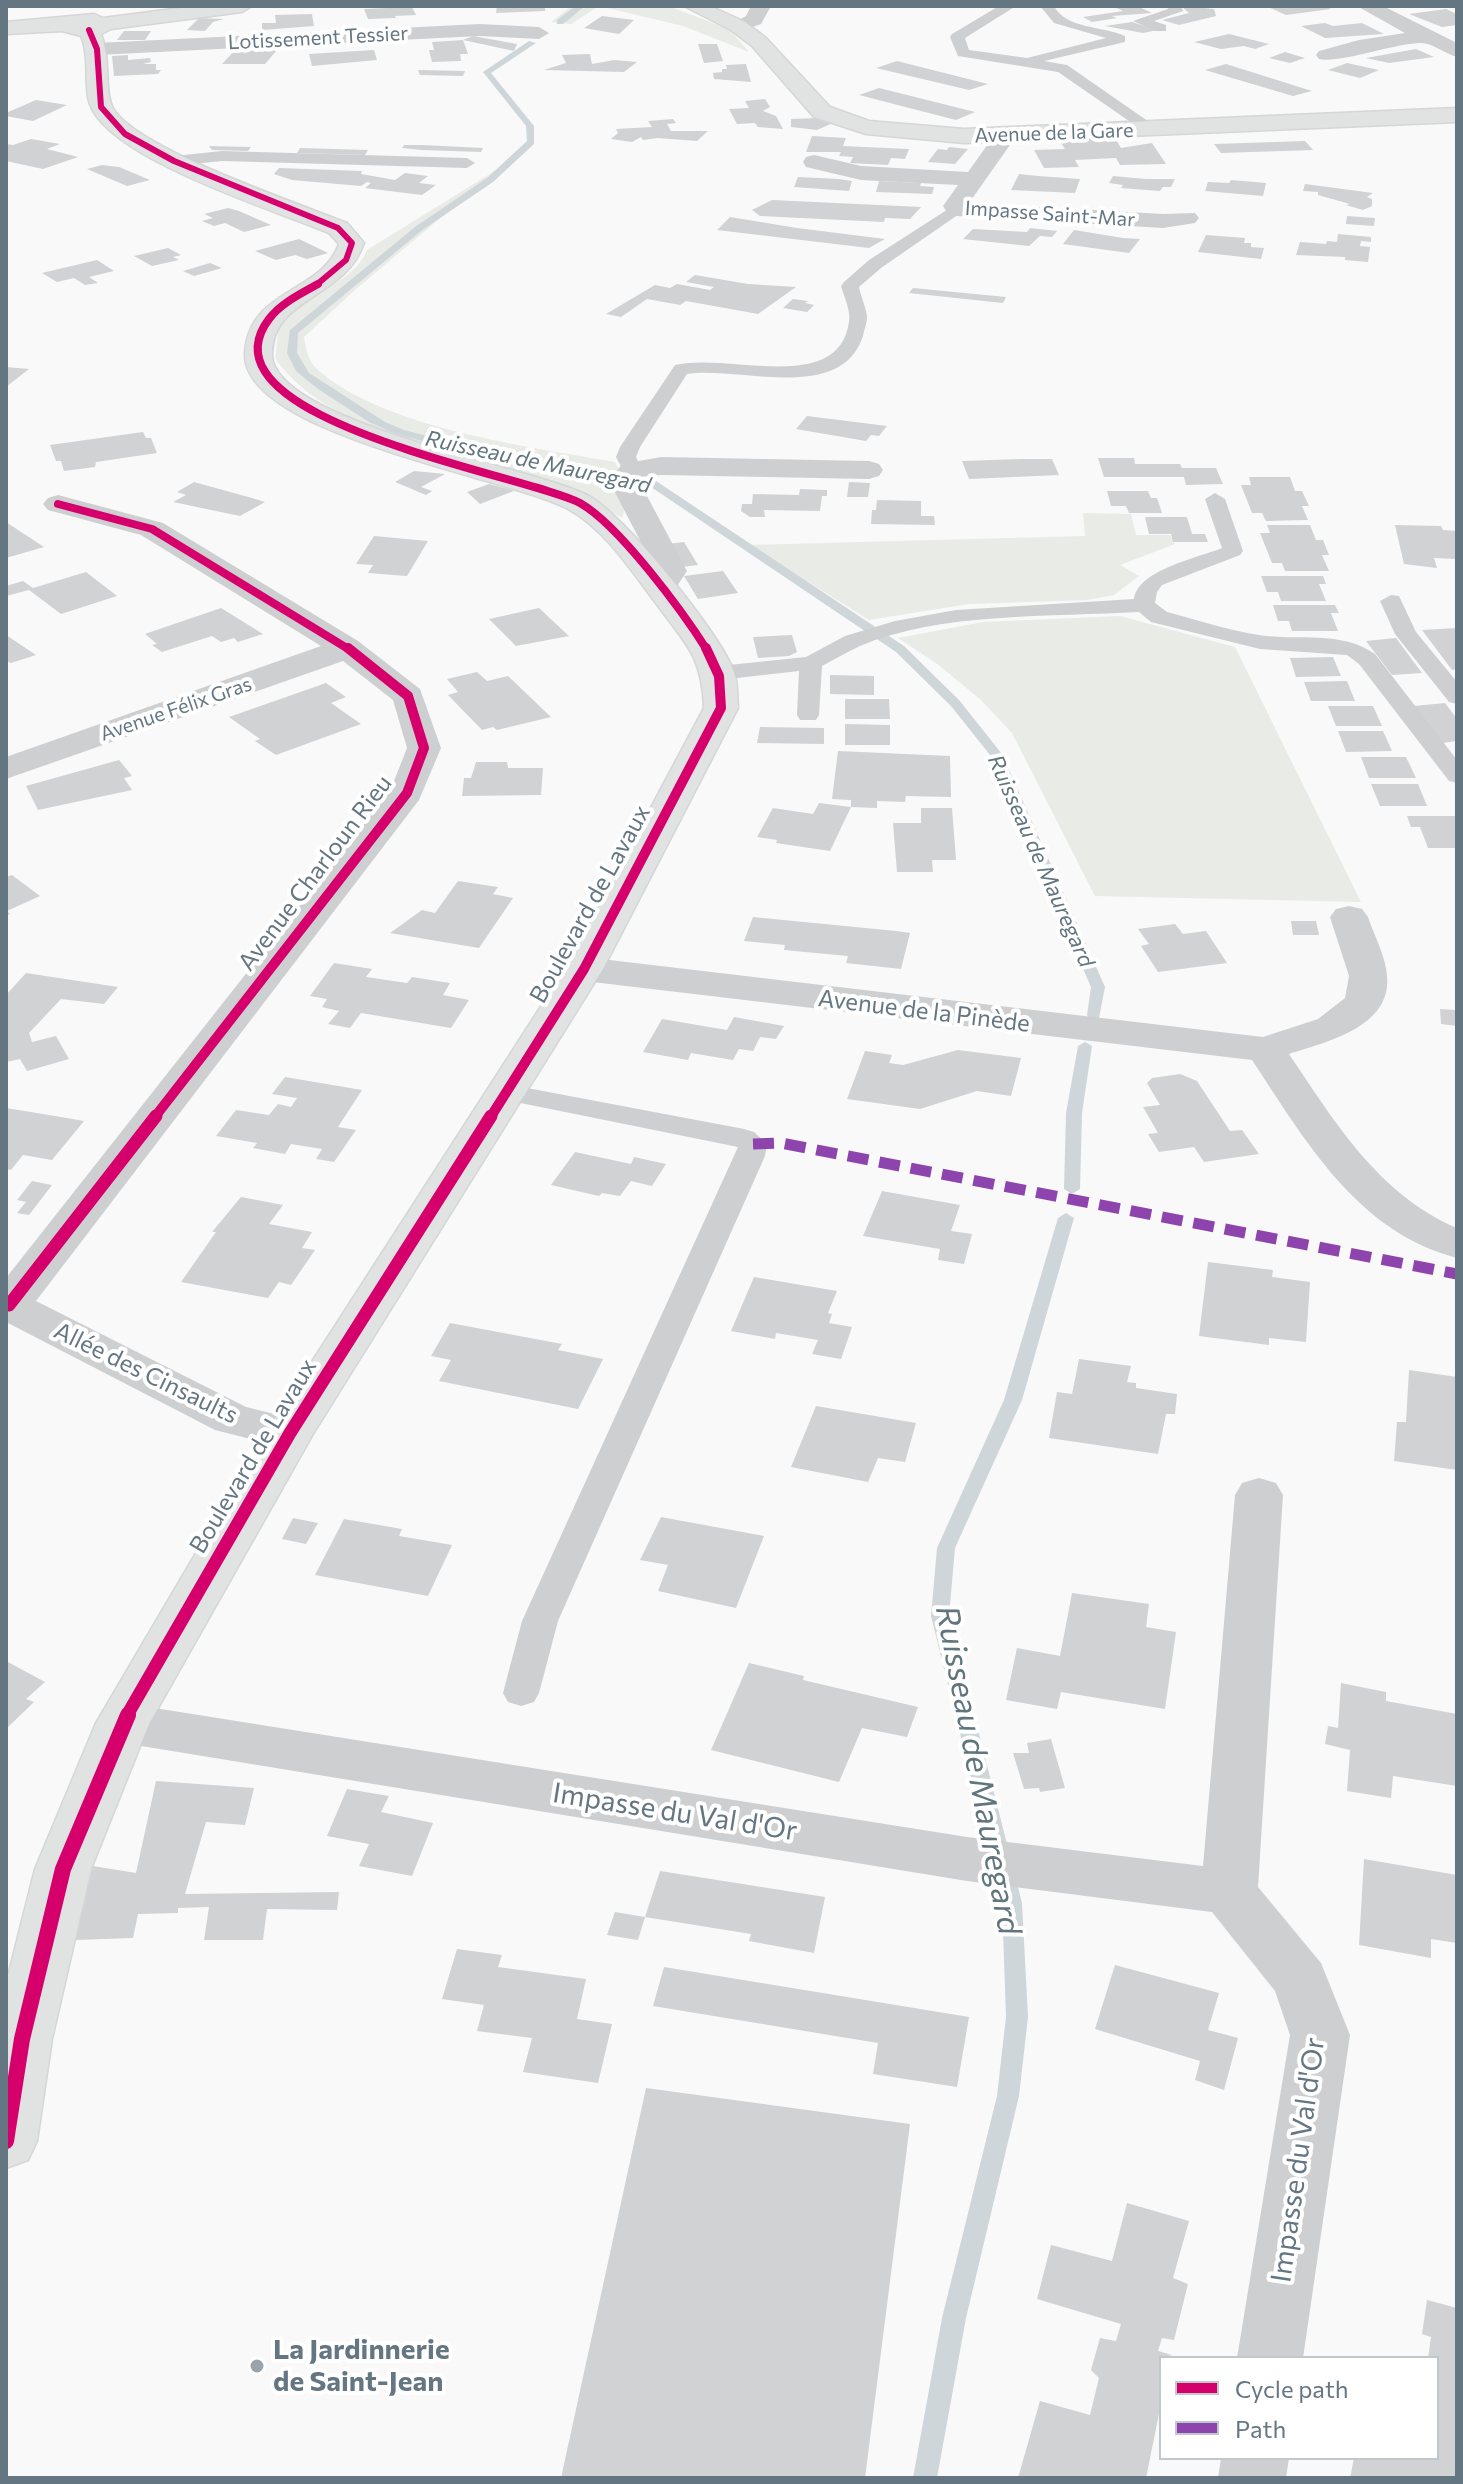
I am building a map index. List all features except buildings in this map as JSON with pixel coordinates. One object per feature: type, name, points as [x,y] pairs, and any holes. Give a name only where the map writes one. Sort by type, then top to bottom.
[{"type":"street","points":[[6,28],[93,25],[242,6]]},
{"type":"street","name":"Avenue de la Gare","points":[[694,6],[738,26],[759,42],[822,112],[866,127],[964,136],[1457,115]]},
{"type":"street","points":[[738,26],[754,20],[761,6]]},
{"type":"street","points":[[1367,6],[1457,51]]},
{"type":"street","points":[[93,25],[101,107],[125,134],[174,161],[338,228],[352,243],[351,254],[331,275],[273,313],[259,345],[258,360],[267,377],[313,412],[350,430],[558,493],[592,510],[660,588],[702,644],[719,673]]},
{"type":"street","name":"Lotissement Tessier","points":[[93,25],[539,33]]},
{"type":"street","points":[[1326,55],[1359,46],[1428,36]]},
{"type":"street","name":"Impasse Saint-Mar","points":[[1006,135],[955,206],[956,209],[1163,221],[1187,218]]},
{"type":"street","points":[[814,162],[861,173],[975,179]]},
{"type":"street","points":[[660,588],[672,571],[628,475],[661,466],[869,470]]},
{"type":"street","name":"Avenue Charloun Rieu","points":[[7,1305],[407,793],[424,748],[408,696],[347,648],[152,529],[58,504]]},
{"type":"street","name":"Avenue Félix Gras","points":[[6,769],[347,648]]},
{"type":"street","name":"Boulevard de Lavaux","points":[[6,2141],[14,2035],[63,1869],[123,1723],[290,1433],[584,969],[721,708],[719,673]]},
{"type":"street","name":"Avenue de la Pinède","points":[[584,969],[1053,1027],[1265,1049],[1332,1027],[1364,1002],[1368,976],[1349,917]]},
{"type":"street","points":[[1265,1049],[1340,1162],[1390,1210],[1425,1233],[1457,1244]]},
{"type":"street","name":"Allée des Cinsaults","points":[[7,1305],[232,1419],[290,1433]]},
{"type":"street","points":[[1229,1892],[1259,1495]]},
{"type":"street","name":"Impasse du Val d'Or","points":[[123,1723],[967,1859],[1229,1892],[1300,1980],[1320,2035],[1270,2356]]},
{"type":"lane","points":[[1009,6],[957,37],[963,53],[1068,70],[1150,129]]},
{"type":"lane","points":[[1024,62],[1120,39],[1060,20],[1050,14],[1047,6]]},
{"type":"lane","points":[[1161,28],[1140,21],[1176,11],[1174,6]]},
{"type":"lane","points":[[174,161],[222,156],[467,163]]},
{"type":"lane","points":[[628,475],[626,457],[630,447],[675,373],[692,365],[791,372],[827,367],[838,362],[849,347],[858,323],[850,286],[875,264],[956,209]]},
{"type":"lane","points":[[1144,605],[1146,591],[1155,581],[1233,551],[1215,499]]},
{"type":"lane","points":[[1391,601],[1406,634],[1457,697]]},
{"type":"lane","points":[[719,673],[811,663],[853,641],[895,628],[956,616],[1144,605],[1159,617],[1260,642],[1319,644],[1353,649],[1367,659],[1457,776]]},
{"type":"lane","points":[[808,715],[811,663]]},
{"type":"lane","points":[[506,1092],[744,1138],[753,1144],[751,1156],[540,1621],[521,1693]]},
{"type":"shaded area","points":[[572,6],[599,6],[571,24],[551,22]]},
{"type":"shaded area","points":[[599,6],[668,6],[729,29],[749,52],[683,26]]},
{"type":"shaded area","points":[[501,167],[304,337],[308,355],[318,370],[346,390],[418,421],[501,442],[615,462],[630,490],[622,518],[551,481],[440,450],[364,424],[329,407],[299,385],[275,358],[279,332],[298,308],[349,273],[360,263],[367,250]]},
{"type":"shaded area","points":[[1083,513],[1131,514],[1136,535],[1170,535],[1175,544],[1120,565],[1139,576],[1114,595],[1088,600],[969,604],[869,620],[749,545],[1085,536]]},
{"type":"shaded area","points":[[1120,616],[1235,647],[1361,902],[1095,896],[1012,733],[980,699],[936,663],[898,638],[983,622]]},
{"type":"waterway","name":"Ruisseau de Mauregard","points":[[560,22],[581,6]]},
{"type":"waterway","name":"Ruisseau de Mauregard","points":[[532,43],[487,72],[530,126],[531,142],[490,180],[418,229],[293,332],[292,353],[295,361],[306,375],[331,393],[400,432],[462,448],[652,483],[900,649],[955,703],[996,754],[1098,987],[1094,1015]]},
{"type":"waterway","name":"Ruisseau de Mauregard","points":[[1072,1189],[1074,1113],[1085,1046]]},
{"type":"waterway","name":"Ruisseau de Mauregard","points":[[925,2478],[954,2318],[1008,2096],[1017,2017],[1012,1903],[940,1616],[946,1548],[1013,1400],[1066,1218]]},
{"type":"marked path","points":[[753,1144],[781,1143],[1457,1274]]},
{"type":"cycle path","points":[[6,2141],[22,2039],[63,1869],[123,1723],[290,1433],[584,969],[721,708],[719,676],[703,644],[633,553],[591,510],[543,488],[362,434],[306,407],[271,380],[261,368],[258,358],[260,336],[269,319],[283,305],[334,273],[346,260],[352,243],[338,228],[174,161],[125,134],[101,107],[97,49],[89,30]]},
{"type":"cycle path","points":[[9,1305],[407,793],[424,748],[408,696],[347,648],[152,529],[58,504]]},
{"type":"place","name":"La Jardinnerie de Saint-Jean","points":[[257,2366]]}]
